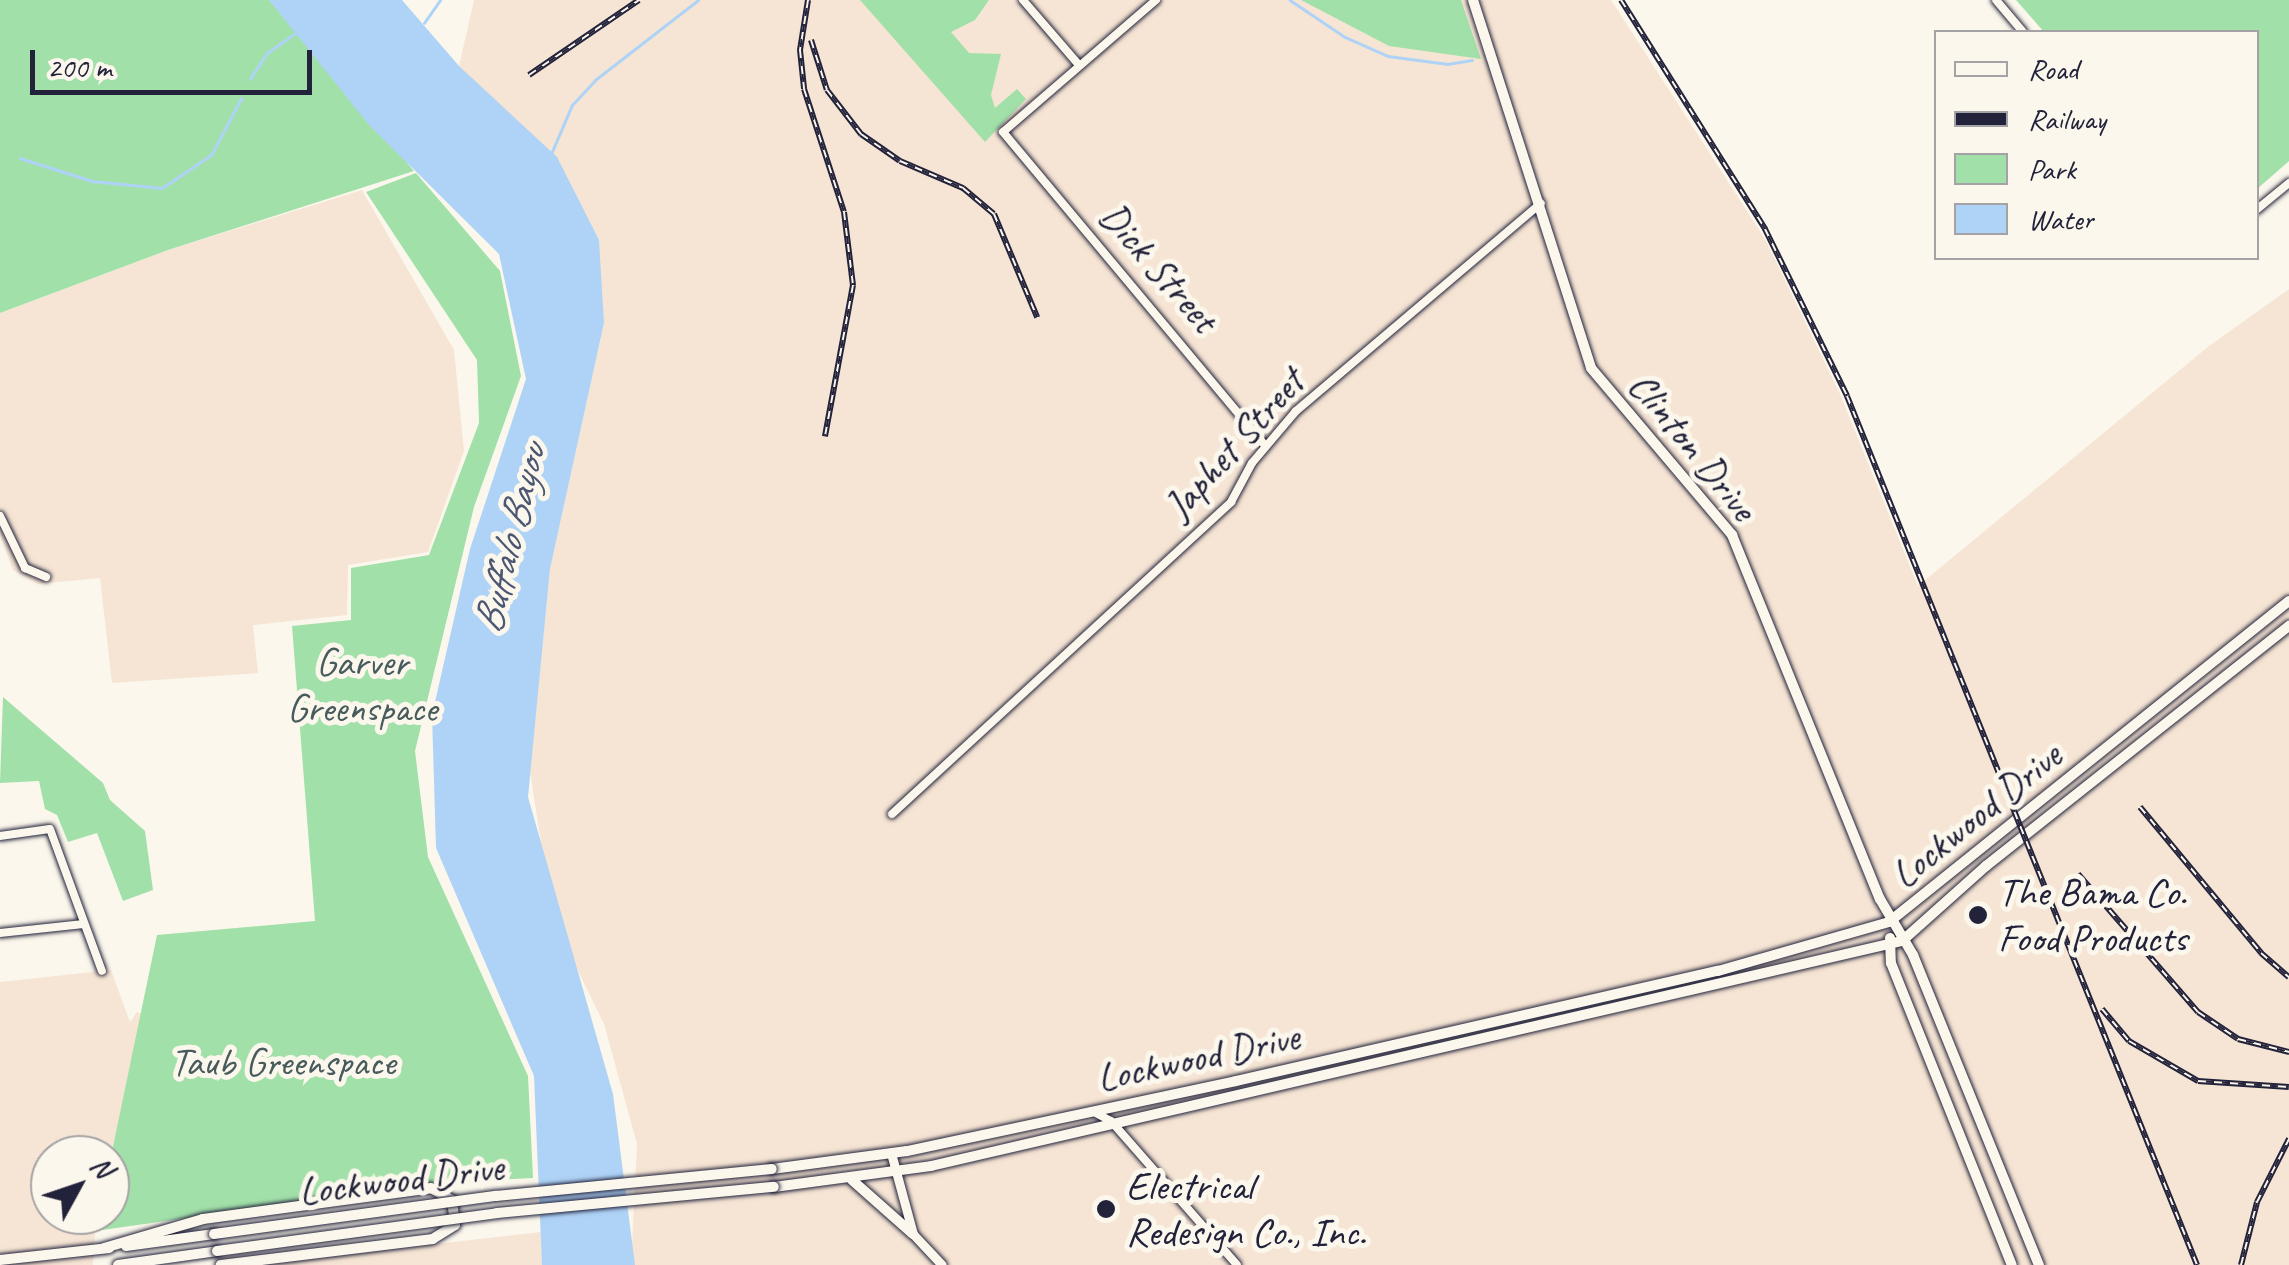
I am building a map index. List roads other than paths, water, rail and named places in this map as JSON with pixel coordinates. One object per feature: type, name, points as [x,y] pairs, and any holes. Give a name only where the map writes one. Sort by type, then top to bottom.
[{"type":"main road","name":"Clinton Drive","points":[[1473,0],[1591,368],[1732,535],[1890,922],[1902,940],[2036,1264]]},
{"type":"main road","name":"Lockwood Drive","points":[[0,1260],[496,1196],[772,1169],[891,1153],[1340,1058],[1753,961],[1890,922],[2289,601]]},
{"type":"main road","name":"Lockwood Drive","points":[[118,1265],[497,1213],[852,1180],[1239,1096],[1890,944],[1902,940],[1986,866],[2289,626]]},
{"type":"main road","name":"Clinton Drive","points":[[1890,922],[1897,978],[2012,1265]]},
{"type":"main road","points":[[1753,961],[1757,977]]},
{"type":"main road","points":[[1684,978],[1688,993]]},
{"type":"main road","points":[[1642,988],[1646,1002]]},
{"type":"main road","points":[[1340,1058],[1344,1070]]},
{"type":"main road","points":[[1236,1081],[1239,1096]]},
{"type":"main road","points":[[852,1180],[913,1234]]},
{"type":"main road","points":[[104,1248],[203,1219],[431,1188],[452,1200],[455,1225],[433,1239],[221,1265]]},
{"type":"main road","points":[[86,1250],[88,1265]]},
{"type":"main road","points":[[145,1262],[167,1265]]},
{"type":"street","points":[[1024,0],[1080,65],[1156,0]]},
{"type":"street","points":[[1996,0],[2022,30]]},
{"type":"street","name":"Dick Street","points":[[1080,65],[1003,132],[1265,444]]},
{"type":"street","points":[[2259,208],[2289,183]]},
{"type":"street","name":"Japhet Street","points":[[892,814],[1231,502],[1265,444],[1541,204]]},
{"type":"street","points":[[0,516],[25,568],[46,577]]},
{"type":"street","points":[[0,836],[50,830],[102,971]]},
{"type":"street","points":[[0,933],[84,924]]},
{"type":"street","points":[[1092,1111],[1111,1122],[1236,1265]]},
{"type":"street","points":[[891,1153],[913,1234],[942,1265]]},
{"type":"water","name":"Buffalo Bayou","points":[[269,0],[402,0],[459,66],[557,157],[599,240],[604,323],[550,569],[528,797],[613,1094],[635,1265],[542,1265],[534,1076],[436,848],[432,715],[470,549],[526,379],[499,254],[369,125]]},
{"type":"waterway","points":[[424,23],[440,0]]},
{"type":"waterway","points":[[551,154],[572,105],[595,80],[698,0]]},
{"type":"waterway","points":[[1290,0],[1345,37],[1388,56],[1447,64],[1472,60]]},
{"type":"waterway","points":[[250,79],[267,53],[297,32]]},
{"type":"waterway","points":[[20,158],[92,181],[162,188],[211,155],[241,99]]},
{"type":"railway","points":[[529,75],[639,0]]},
{"type":"railway","points":[[808,0],[800,50],[804,89],[844,212],[853,285],[825,436]]},
{"type":"railway","points":[[1621,0],[1765,229],[1847,396],[2197,1265]]},
{"type":"railway","points":[[811,40],[827,90],[861,134],[900,161],[963,188],[994,214],[1037,317]]},
{"type":"railway","points":[[2140,807],[2261,953],[2289,977]]},
{"type":"railway","points":[[2078,874],[2198,1012],[2238,1039],[2289,1052]]},
{"type":"railway","points":[[2102,1009],[2129,1041],[2198,1081],[2289,1087]]},
{"type":"railway","points":[[2241,1265],[2257,1202],[2289,1139]]},
{"type":"place","name":"The Bama Co. Food Products","points":[[1978,915]]},
{"type":"place","name":"Electrical Redesign Co., Inc.","points":[[1106,1209]]},
{"type":"park label","name":"Garver Greenspace","points":[[362,685]]},
{"type":"park label","name":"Taub Greenspace","points":[[283,1062]]}]
